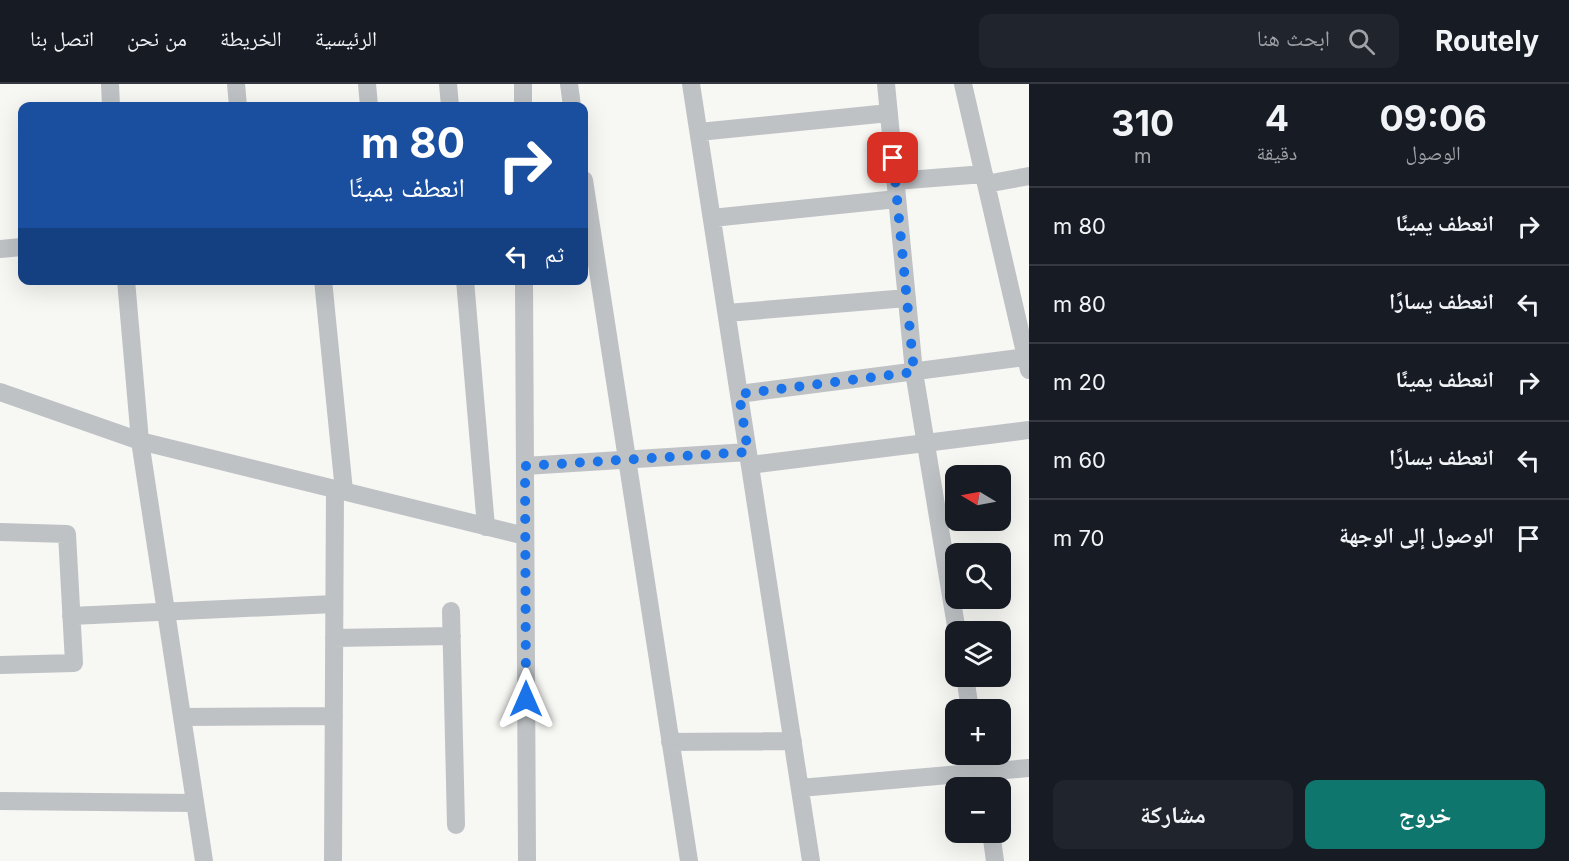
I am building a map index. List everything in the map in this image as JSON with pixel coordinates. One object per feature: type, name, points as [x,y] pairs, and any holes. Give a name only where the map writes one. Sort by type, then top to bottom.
[{"type":"street","points":[[110,84],[111,102]]},
{"type":"street","points":[[236,84],[238,102]]},
{"type":"street","points":[[367,84],[369,102]]},
{"type":"street","points":[[448,84],[450,102]]},
{"type":"street","points":[[523,84],[523,102]]},
{"type":"street","points":[[569,84],[571,102]]},
{"type":"street","points":[[691,84],[811,861]]},
{"type":"street","points":[[886,84],[914,372],[955,621]]},
{"type":"street","points":[[739,394],[914,372],[1028,364],[963,84]]},
{"type":"street","points":[[699,132],[889,113]]},
{"type":"street","points":[[895,181],[1029,176]]},
{"type":"street","points":[[712,218],[897,199]]},
{"type":"street","points":[[588,206],[689,861]]},
{"type":"street","points":[[0,249],[18,247]]},
{"type":"street","points":[[126,285],[140,441],[204,861]]},
{"type":"street","points":[[323,285],[339,490],[334,604],[333,861]]},
{"type":"street","points":[[465,285],[486,526]]},
{"type":"street","points":[[524,285],[527,861]]},
{"type":"street","points":[[727,313],[907,298]]},
{"type":"street","points":[[0,392],[140,441],[525,536]]},
{"type":"street","points":[[525,466],[627,459],[749,459],[926,443],[1029,430]]},
{"type":"street","points":[[0,532],[67,534],[74,663],[0,665]]},
{"type":"street","points":[[71,616],[334,604]]},
{"type":"street","points":[[451,611],[456,825]]},
{"type":"street","points":[[334,638],[452,636]]},
{"type":"street","points":[[182,717],[334,716]]},
{"type":"street","points":[[670,742],[793,741]]},
{"type":"street","points":[[800,788],[1029,768]]},
{"type":"street","points":[[0,801],[195,803]]},
{"type":"street","points":[[993,843],[995,861]]},
{"type":"route","points":[[526,699],[525,466],[748,452],[739,394],[914,372],[893,158]]}]
